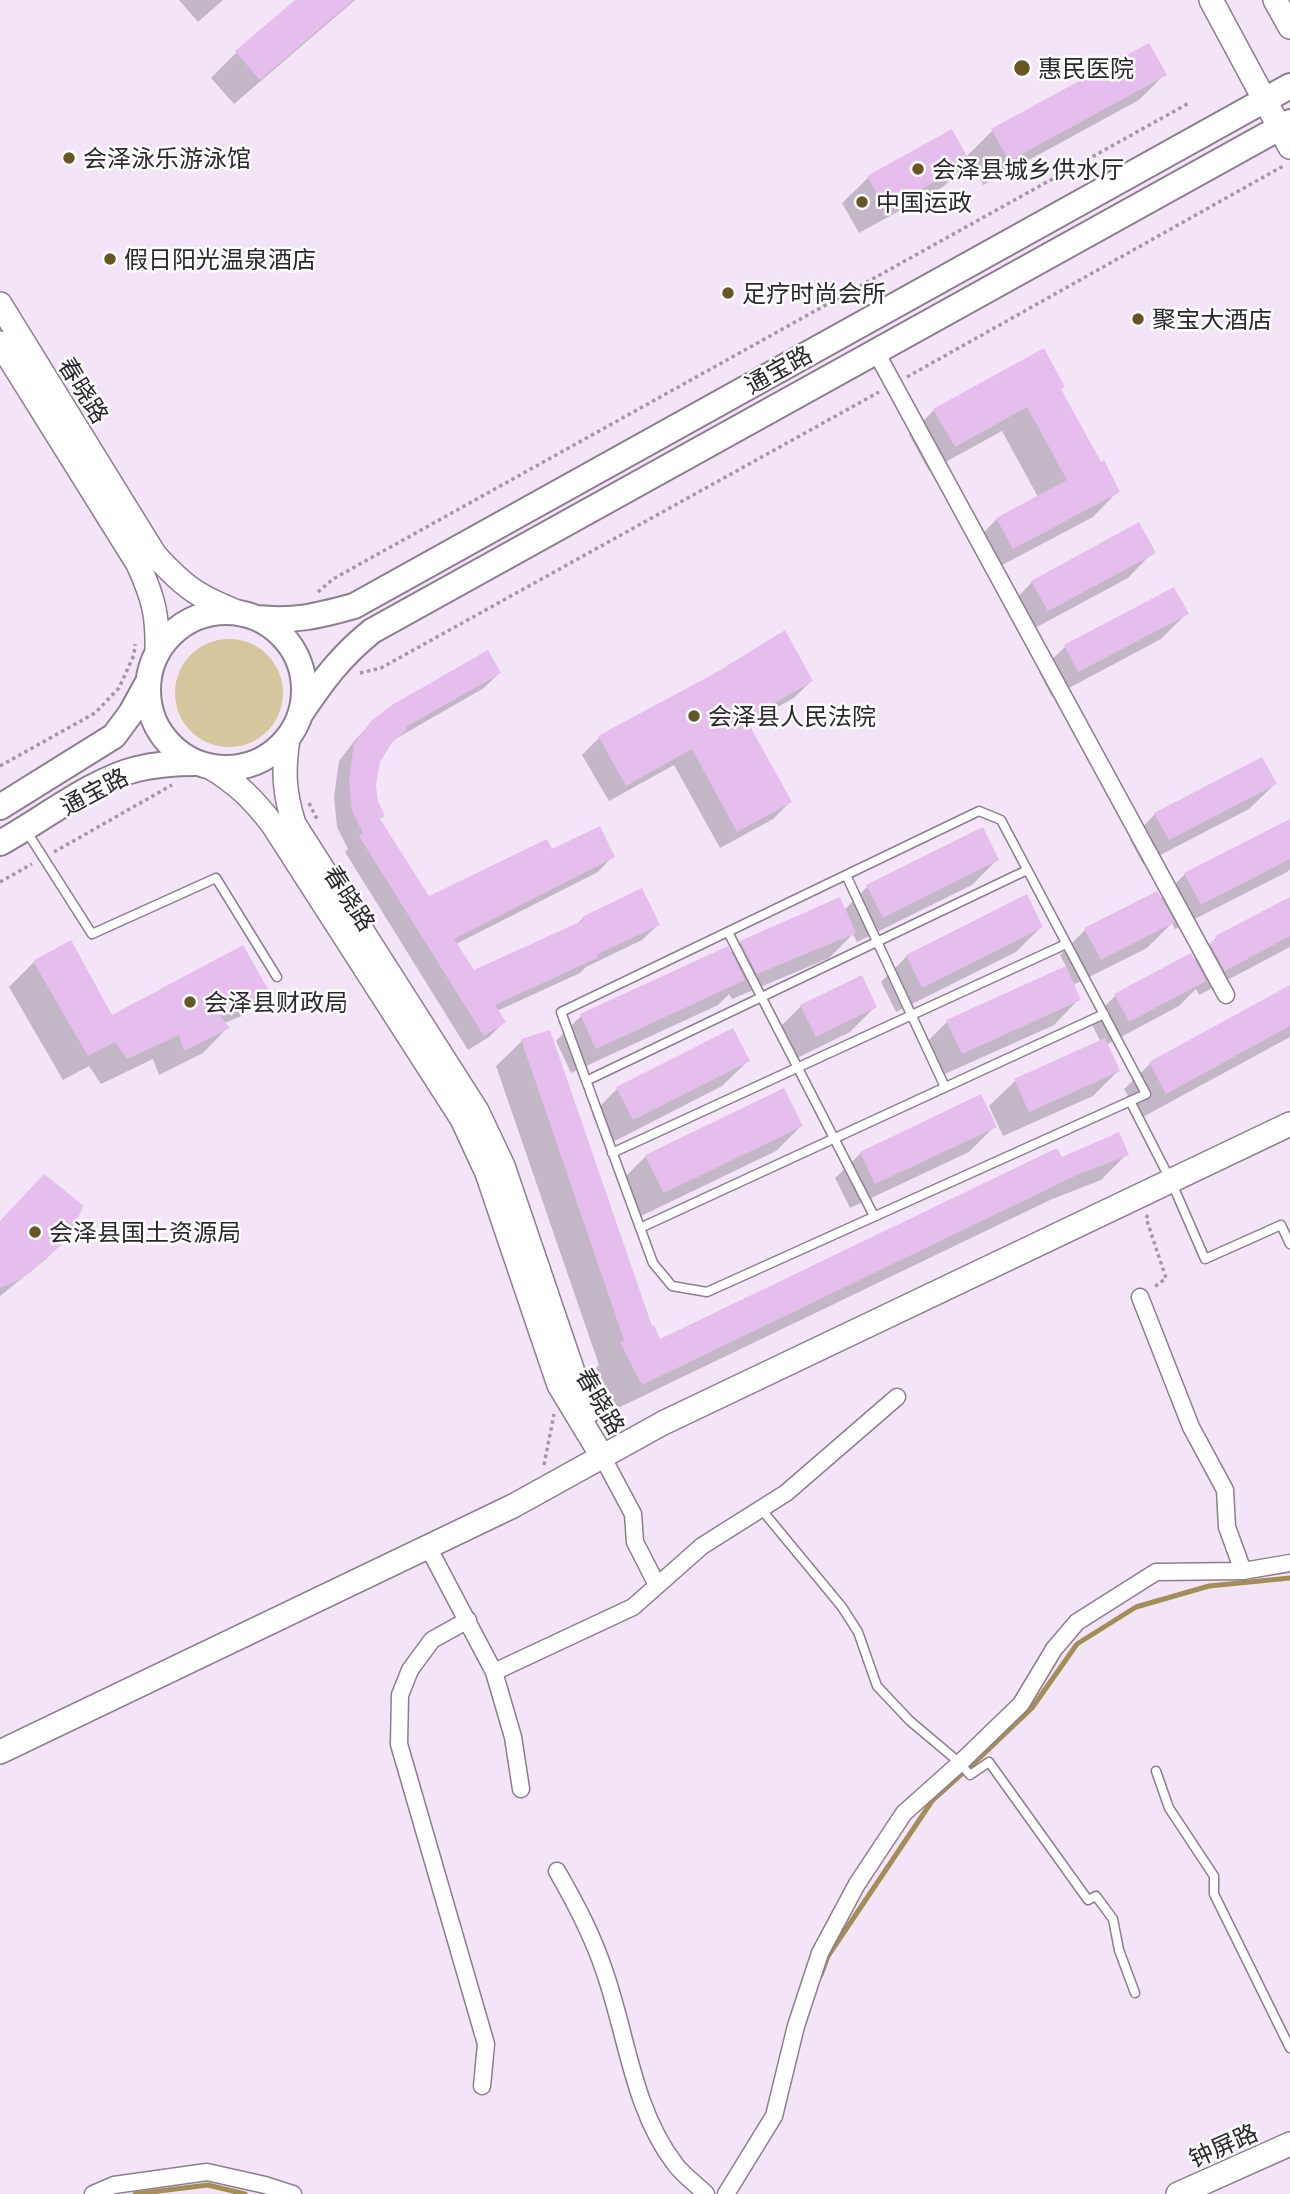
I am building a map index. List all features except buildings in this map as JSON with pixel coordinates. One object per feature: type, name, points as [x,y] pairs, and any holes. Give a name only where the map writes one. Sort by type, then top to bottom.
[{"type":"main road","name":"通宝路","points":[[249,616],[287,621],[317,617],[354,606],[1290,86]]},
{"type":"main road","name":"通宝路","points":[[301,713],[323,679],[372,631],[876,352],[1287,132]]},
{"type":"main road","points":[[0,807],[114,736],[131,713],[148,681],[157,654],[174,632],[199,617],[214,613],[249,616],[280,634],[297,657],[304,685],[301,713],[288,739],[278,749],[253,764],[239,767],[203,765],[172,747],[155,724],[150,710],[148,681]]},
{"type":"main road","name":"通宝路","points":[[0,843],[105,780],[156,765],[203,765]]},
{"type":"street","points":[[1211,0],[1265,100],[1287,132]]},
{"type":"street","points":[[1275,0],[1290,27]]},
{"type":"street","name":"春晓路","points":[[0,304],[155,555],[180,583],[203,599],[249,616]]},
{"type":"street","name":"春晓路","points":[[0,343],[138,564],[152,595],[158,625],[157,654]]},
{"type":"street","points":[[876,352],[1226,995]]},
{"type":"street","name":"春晓路","points":[[288,739],[284,772],[286,796],[294,824],[477,1111],[503,1166],[602,1456]]},
{"type":"street","name":"春晓路","points":[[203,765],[234,782],[255,801],[267,817],[461,1119],[487,1173],[559,1385],[602,1456]]},
{"type":"street","points":[[0,1752],[513,1506],[663,1423],[1290,1124]]},
{"type":"street","points":[[1140,1297],[1191,1427],[1225,1490],[1227,1527],[1243,1570]]},
{"type":"street","points":[[494,1672],[633,1606],[702,1546],[786,1493],[897,1397]]},
{"type":"street","points":[[602,1456],[633,1514],[635,1542],[657,1585]]},
{"type":"street","points":[[427,1545],[494,1672],[513,1737],[522,1789]]},
{"type":"street","points":[[726,2194],[774,2116],[796,2026],[820,1952],[851,1895],[904,1813],[1021,1704],[1054,1648],[1077,1622],[1156,1572],[1243,1570],[1290,1563]]},
{"type":"street","points":[[468,1619],[432,1640],[410,1670],[400,1695],[399,1744],[486,2044],[482,2086]]},
{"type":"street","points":[[557,1871],[584,1919],[606,1973],[627,2057],[654,2131],[675,2165],[706,2194]]},
{"type":"street","name":"钟屏路","points":[[1178,2194],[1290,2144]]},
{"type":"street","points":[[93,2194],[114,2185],[207,2172],[293,2194]]},
{"type":"lane","points":[[979,811],[1001,820],[1146,1094],[707,1292],[672,1286],[653,1263],[561,1012],[846,875],[979,811]]},
{"type":"lane","points":[[25,830],[92,934],[216,877],[277,977]]},
{"type":"lane","points":[[586,1081],[1027,870]]},
{"type":"lane","points":[[846,875],[945,1087]]},
{"type":"lane","points":[[728,932],[874,1216]]},
{"type":"lane","points":[[612,1153],[1066,944]]},
{"type":"lane","points":[[640,1228],[1104,1014]]},
{"type":"lane","points":[[1130,1101],[1171,1181],[1205,1259],[1281,1225],[1290,1244]]},
{"type":"lane","points":[[761,1509],[842,1607],[858,1632],[877,1686],[910,1721],[960,1763],[970,1775],[989,1762],[1088,1900],[1096,1896],[1112,1919],[1119,1950],[1135,1993]]},
{"type":"lane","points":[[1156,1771],[1169,1808],[1214,1876],[1214,1894],[1290,2048]]},
{"type":"path","points":[[314,596],[333,579],[1189,103]]},
{"type":"path","points":[[358,673],[381,668],[1290,162]]},
{"type":"path","points":[[0,766],[95,713],[119,688],[134,656],[137,636]]},
{"type":"path","points":[[0,882],[178,782]]},
{"type":"path","points":[[1140,1297],[1166,1278],[1146,1218],[1152,1209]]},
{"type":"path","points":[[540,1489],[554,1412]]},
{"type":"shaded area","points":[[229,639],[250,643],[267,655],[279,672],[283,693],[279,714],[267,731],[250,743],[229,747],[208,743],[191,731],[179,714],[175,693],[179,672],[191,655],[208,643]]},
{"type":"waterway","points":[[970,1767],[1032,1708],[1077,1644],[1136,1607],[1209,1586],[1290,1578]]},
{"type":"waterway","points":[[821,1975],[828,1956],[932,1801],[963,1773]]},
{"type":"waterway","points":[[135,2194],[208,2185],[245,2194]]},
{"type":"place","name":"惠民医院","points":[[1022,68]]},
{"type":"place","name":"会泽泳乐游泳馆","points":[[69,158]]},
{"type":"place","name":"会泽县城乡供水厅","points":[[918,169]]},
{"type":"place","name":"中国运政","points":[[862,202]]},
{"type":"place","name":"假日阳光温泉酒店","points":[[110,259]]},
{"type":"place","name":"足疗时尚会所","points":[[728,293]]},
{"type":"place","name":"聚宝大酒店","points":[[1138,319]]},
{"type":"place","name":"会泽县人民法院","points":[[694,716]]},
{"type":"place","name":"会泽县财政局","points":[[190,1002]]},
{"type":"place","name":"会泽县国土资源局","points":[[35,1232]]}]
